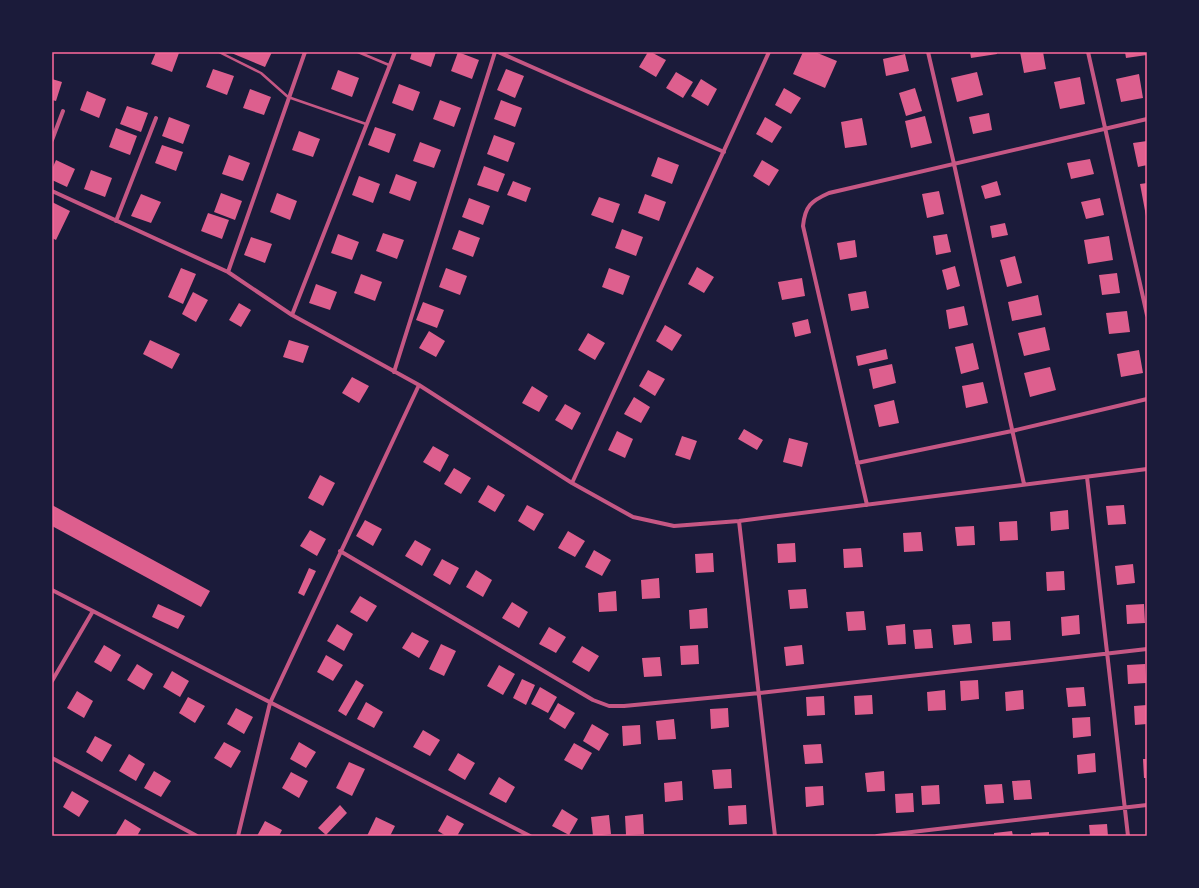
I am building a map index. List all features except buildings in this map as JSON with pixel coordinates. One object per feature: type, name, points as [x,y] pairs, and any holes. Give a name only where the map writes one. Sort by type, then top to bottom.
[{"type":"street","points":[[228,272],[305,52]]},
{"type":"street","points":[[292,315],[395,52]]},
{"type":"street","points":[[394,372],[497,52],[724,152]]},
{"type":"street","points":[[572,483],[769,52]]},
{"type":"street","points":[[928,52],[1024,484]]},
{"type":"street","points":[[1088,52],[1147,315]]},
{"type":"street","points":[[52,140],[63,111]]},
{"type":"street","points":[[116,221],[156,118]]},
{"type":"street","points":[[867,505],[803,226],[804,214],[809,205],[816,199],[829,193],[1147,119]]},
{"type":"street","points":[[52,191],[228,272],[292,315],[418,386],[572,483],[633,517],[674,526],[739,521],[1147,469]]},
{"type":"street","points":[[238,836],[270,703],[418,386]]},
{"type":"street","points":[[857,463],[1012,431],[1147,399]]},
{"type":"street","points":[[1087,477],[1106,654],[1128,836]]},
{"type":"street","points":[[739,521],[760,693],[775,836]]},
{"type":"street","points":[[340,551],[593,700],[609,706],[624,706],[760,693],[1147,649]]},
{"type":"street","points":[[52,590],[530,836]]},
{"type":"street","points":[[52,681],[93,611]]},
{"type":"street","points":[[52,758],[196,836]]},
{"type":"street","points":[[877,836],[1147,805]]},
{"type":"lane","points":[[219,52],[261,73],[288,97],[366,124]]},
{"type":"lane","points":[[358,52],[390,65]]}]
